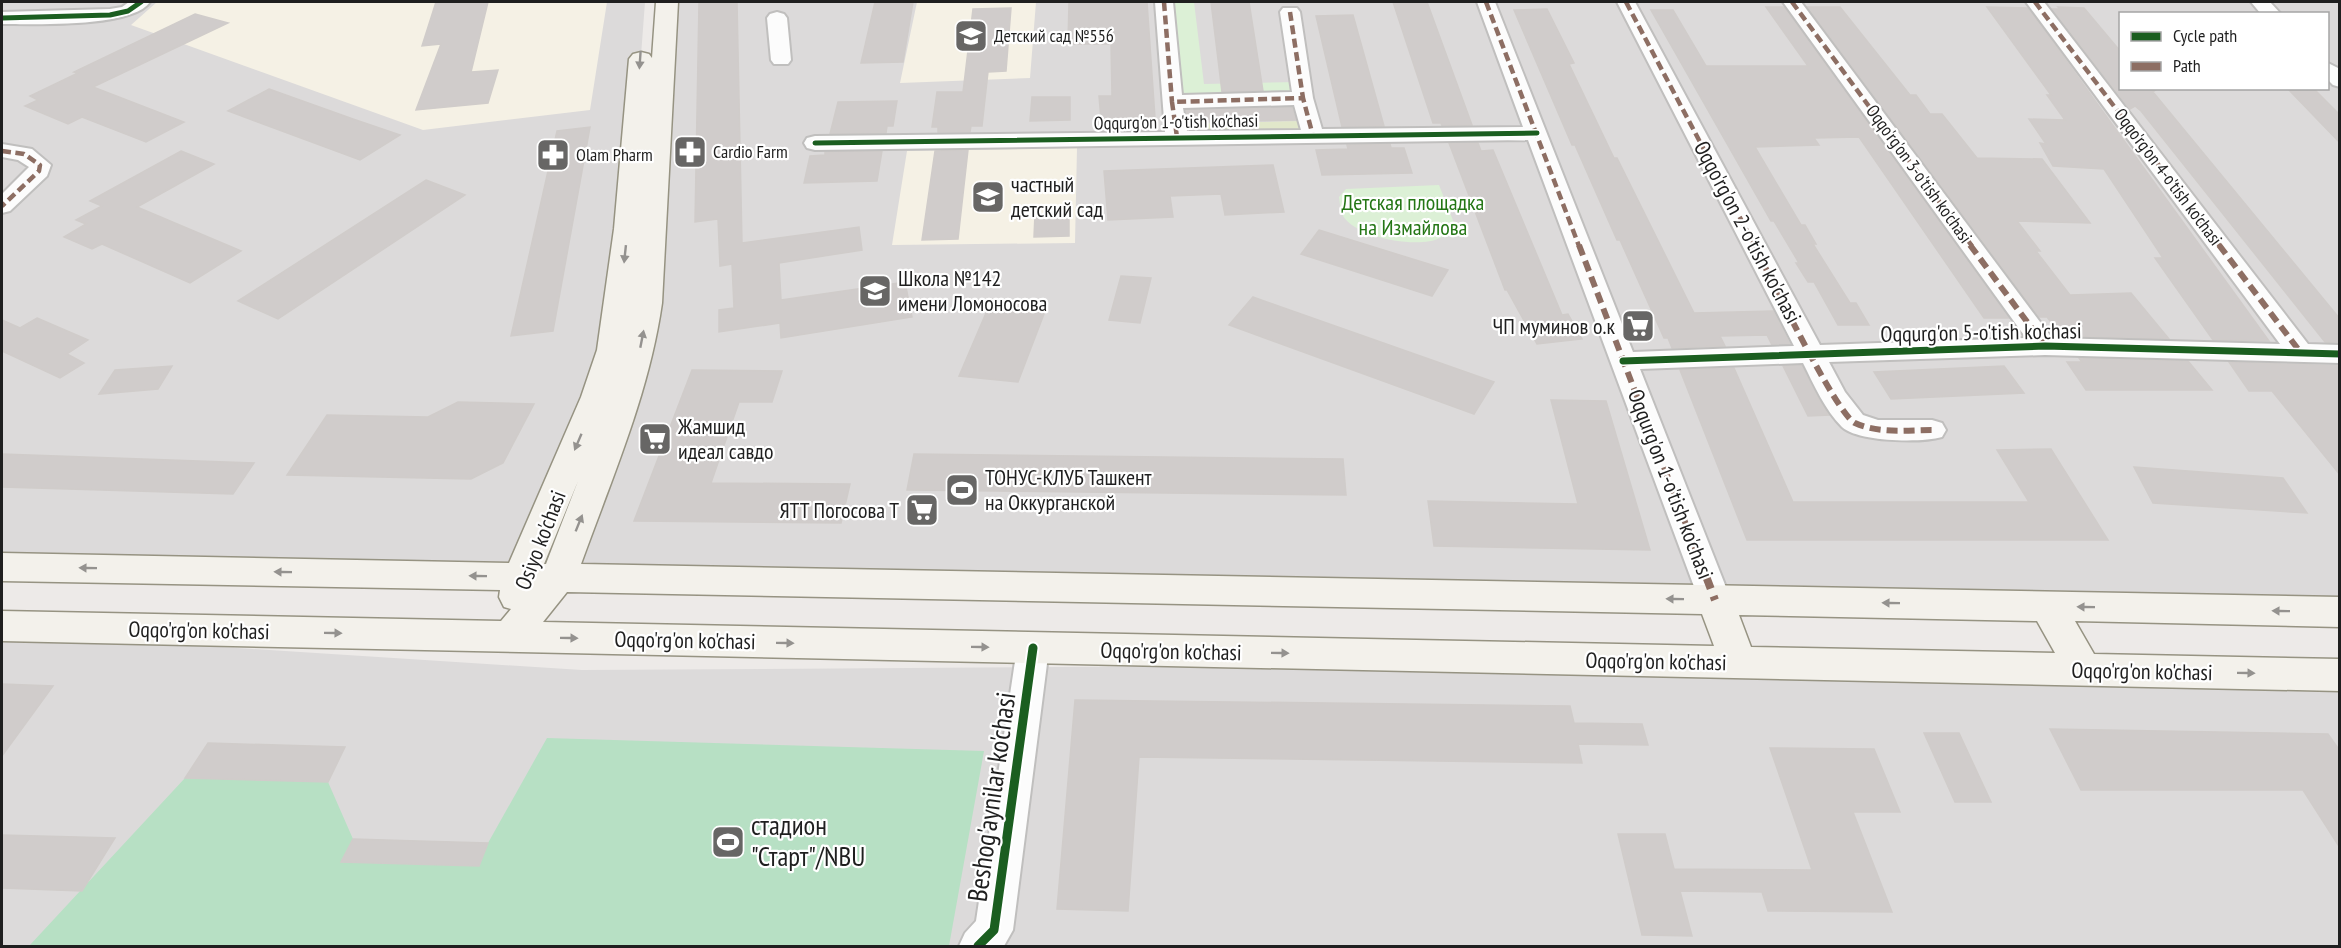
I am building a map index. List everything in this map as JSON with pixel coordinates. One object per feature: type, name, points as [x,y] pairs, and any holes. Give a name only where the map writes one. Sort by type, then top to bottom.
[{"type":"main road","name":"Osiyo ko'chasi","points":[[510,637],[521,577],[597,397],[612,350],[628,229],[645,2]]},
{"type":"main road","name":"Osiyo ko'chasi","points":[[510,637],[558,578],[610,444],[641,346],[648,303],[667,2]]},
{"type":"main road","points":[[2,567],[2340,612]]},
{"type":"main road","points":[[1716,600],[1739,663]]},
{"type":"main road","points":[[2047,606],[2083,670]]},
{"type":"main road","name":"Oqqo'rg'on ko'chasi","points":[[2,626],[2340,675]]},
{"type":"street","points":[[2,18],[110,15],[128,11],[141,2]]},
{"type":"street","points":[[1164,2],[1177,137]]},
{"type":"street","name":"Oqqurg'on 1-o'tish ko'chasi","points":[[1486,2],[1716,600]]},
{"type":"street","name":"Oqqo'rg'on 2-o'tish ko'chasi","points":[[1626,2],[1834,397],[1853,422],[1877,430],[1932,430]]},
{"type":"street","name":"Oqqo'rg'on 3-o'tish ko'chasi","points":[[1792,2],[2045,346]]},
{"type":"street","name":"Oqqo'rg'on 4-o'tish ko'chasi","points":[[2035,2],[2301,353]]},
{"type":"street","points":[[1290,12],[1303,98],[1313,136]]},
{"type":"street","points":[[777,18],[781,60]]},
{"type":"street","points":[[2329,70],[2340,81]]},
{"type":"street","points":[[1172,102],[1303,98]]},
{"type":"street","name":"Oqqurg'on 1-o'tish ko'chasi","points":[[815,143],[1537,133]]},
{"type":"street","points":[[2,151],[24,154],[40,165],[39,171],[2,206]]},
{"type":"street","name":"Oqqurg'on 5-o'tish ko'chasi","points":[[1623,361],[2045,346],[2340,354]]},
{"type":"street","name":"Beshog'aynilar ko'chasi","points":[[978,946],[994,930],[1033,648]]},
{"type":"shaded area","points":[[2,2],[645,2],[620,307],[521,577],[2,567]]},
{"type":"shaded area","points":[[157,2],[607,2],[590,110],[423,130],[131,25]]},
{"type":"shaded area","points":[[667,2],[2339,2],[2339,612],[558,578],[660,117]]},
{"type":"shaded area","name":"Детский сад №556","points":[[917,2],[1036,2],[1030,78],[900,83]]},
{"type":"shaded area","name":"частный детский сад","points":[[1077,148],[1075,243],[892,245],[907,151]]},
{"type":"shaded area","points":[[2,633],[582,670],[1739,663],[2339,682],[2339,946],[2,946]]},
{"type":"green space","points":[[1155,2],[1194,2],[1204,84],[1298,82],[1301,96],[1164,100]]},
{"type":"green space","points":[[1302,121],[1305,129],[1188,133],[1188,124]]},
{"type":"green space","name":"Детская площадка на Измайлова","points":[[1439,185],[1456,228],[1430,241],[1403,242],[1374,236],[1350,224],[1341,212],[1339,197],[1346,189]]},
{"type":"green space","name":"стадион \"Старт\"/NBU","points":[[547,738],[984,751],[949,946],[29,946],[185,778],[328,782],[353,839],[488,843]]},
{"type":"building","points":[[436,2],[488,2],[471,72],[498,70],[488,103],[416,110],[441,44],[422,46]]},
{"type":"building","points":[[699,2],[737,2],[742,243],[859,227],[862,250],[779,263],[781,300],[905,282],[912,317],[781,338],[780,323],[719,332],[719,310],[734,308],[732,264],[720,266],[718,219],[695,222]]},
{"type":"building","points":[[875,2],[913,2],[903,62],[861,63]]},
{"type":"building","points":[[1069,2],[1147,2],[1155,118],[1101,119],[1099,96],[1112,96],[1111,44],[1068,44]]},
{"type":"building","points":[[1211,2],[1249,2],[1263,91],[1222,92]]},
{"type":"building","points":[[1393,2],[1427,2],[1472,125],[1442,126],[1441,123],[1433,123]]},
{"type":"building","points":[[1766,7],[1784,7],[2009,318],[1984,318],[1859,137],[1814,138],[1819,145],[1755,147],[1801,225],[1805,225],[1816,244],[1813,244],[1850,303],[1856,303],[1869,325],[1838,325],[1814,282],[1808,282],[1774,221],[1771,221],[1651,10],[1673,10],[1706,66],[1808,66]]},
{"type":"building","points":[[1807,7],[1840,7],[1910,95],[1916,95],[1930,114],[1942,114],[1977,158],[2042,159],[2090,223],[2017,221],[2040,251],[2036,251],[2070,295],[2131,293],[2169,339],[2062,336],[2047,317],[2039,317]]},
{"type":"building","points":[[1987,7],[2028,8],[2269,341],[2213,340],[2155,258],[2163,258],[2104,169],[2053,166],[2040,143],[2046,144],[2029,119],[2065,120],[2047,95],[2051,95]]},
{"type":"building","points":[[2058,7],[2084,8],[2119,50],[2119,90],[2156,90],[2153,92],[2340,319],[2340,343],[2325,342],[2141,111],[2135,106],[2130,109],[2052,9],[2060,9]]},
{"type":"building","points":[[1011,8],[1006,71],[988,72],[982,126],[971,126],[970,132],[938,132],[938,127],[932,127],[937,92],[963,92],[973,9]]},
{"type":"building","points":[[1547,9],[1574,63],[1569,64],[1614,158],[1617,158],[1694,313],[1773,311],[1790,344],[1772,345],[1767,335],[1720,336],[1725,346],[1672,348],[1668,338],[1664,338],[1575,145],[1572,145],[1514,10]]},
{"type":"building","points":[[195,14],[228,23],[93,87],[184,122],[146,142],[82,117],[68,124],[25,106],[38,100],[30,96],[78,73],[74,72]]},
{"type":"building","points":[[1353,15],[1384,126],[1342,127],[1316,16]]},
{"type":"building","points":[[269,89],[400,135],[360,160],[228,111]]},
{"type":"building","points":[[2289,90],[2315,90],[2340,115],[2340,143]]},
{"type":"building","points":[[1032,97],[1070,97],[1070,120],[1030,121]]},
{"type":"building","points":[[897,101],[893,126],[887,126],[886,133],[830,134],[838,102]]},
{"type":"building","points":[[1292,107],[1296,120],[1188,122],[1186,110]]},
{"type":"building","points":[[590,127],[553,331],[511,336],[557,131]]},
{"type":"building","points":[[1449,143],[1478,143],[1481,151],[1493,150],[1562,315],[1568,314],[1582,339],[1537,344],[1505,290]]},
{"type":"building","points":[[1390,144],[1391,148],[1404,148],[1412,173],[1322,175],[1316,150],[1348,149],[1347,145]]},
{"type":"building","points":[[968,150],[958,239],[922,240],[935,151]]},
{"type":"building","points":[[181,151],[214,164],[137,207],[241,251],[190,283],[102,244],[92,249],[64,237],[86,224],[76,220],[102,206],[90,201]]},
{"type":"building","points":[[882,151],[877,181],[804,183],[810,156],[825,155],[825,152]]},
{"type":"building","points":[[1273,165],[1284,212],[1225,215],[1221,194],[1170,196],[1173,217],[1108,220],[1104,171]]},
{"type":"building","points":[[426,180],[465,195],[278,319],[238,301]]},
{"type":"building","points":[[1069,213],[1069,236],[1034,237],[1035,214]]},
{"type":"building","points":[[1319,230],[1448,270],[1432,296],[1301,254]]},
{"type":"building","points":[[1121,276],[1151,278],[1140,323],[1109,320]]},
{"type":"building","points":[[1253,297],[1494,382],[1474,414],[1229,325]]},
{"type":"building","points":[[992,299],[1047,306],[1018,382],[959,376]]},
{"type":"building","points":[[37,318],[88,340],[67,354],[84,363],[60,378],[2,351],[2,320],[20,328]]},
{"type":"building","points":[[2079,358],[2188,361],[2212,390],[2086,390],[2067,362],[2082,362]]},
{"type":"building","points":[[2229,362],[2340,366],[2340,475],[2272,391],[2249,391]]},
{"type":"building","points":[[1802,365],[1829,415],[1808,416],[1783,366]]},
{"type":"building","points":[[172,366],[158,389],[99,394],[115,370]]},
{"type":"building","points":[[2004,366],[2024,393],[1891,399],[1874,372]]},
{"type":"building","points":[[1734,368],[1793,502],[2029,502],[1997,450],[2051,449],[2108,540],[1747,540],[1680,370]]},
{"type":"building","points":[[692,370],[782,371],[772,402],[739,402],[711,483],[850,484],[841,523],[634,521]]},
{"type":"building","points":[[1551,400],[1606,401],[1650,550],[1434,546],[1428,501],[1578,504]]},
{"type":"building","points":[[458,402],[534,404],[503,463],[471,479],[287,475],[327,415],[428,417]]},
{"type":"building","points":[[2,454],[254,463],[233,494],[2,487]]},
{"type":"building","points":[[914,454],[1343,459],[1346,495],[907,490]]},
{"type":"building","points":[[2134,467],[2283,478],[2307,513],[2153,503]]},
{"type":"building","points":[[2,684],[53,686],[2,756]]},
{"type":"building","points":[[1075,700],[1570,706],[1574,723],[1642,724],[1648,745],[1578,744],[1582,763],[1139,757],[1128,911],[1057,909]]},
{"type":"building","points":[[2050,729],[2328,734],[2340,751],[2340,848],[2303,790],[2081,790]]},
{"type":"building","points":[[1924,733],[1959,733],[1991,802],[1955,802]]},
{"type":"building","points":[[208,743],[345,747],[328,782],[185,778]]},
{"type":"building","points":[[1770,748],[1874,749],[1900,812],[1853,812],[1892,912],[1768,911],[1762,892],[1680,891],[1692,936],[1642,935],[1618,834],[1665,834],[1674,869],[1812,870]]},
{"type":"building","points":[[2,835],[115,838],[82,891],[2,888]]},
{"type":"building","points":[[353,839],[488,843],[479,866],[341,862]]},
{"type":"marked path","points":[[1164,2],[1172,102]]},
{"type":"marked path","points":[[1486,2],[1715,600]]},
{"type":"marked path","points":[[1626,2],[1834,397],[1853,422],[1877,430],[1932,430]]},
{"type":"marked path","points":[[1792,2],[2045,346]]},
{"type":"marked path","points":[[2035,2],[2301,353]]},
{"type":"marked path","points":[[1290,12],[1303,98]]},
{"type":"marked path","points":[[1177,137],[1172,102],[1303,98],[1313,136]]},
{"type":"marked path","points":[[2,151],[24,154],[40,165],[39,171],[2,206]]},
{"type":"cycle path","points":[[2,18],[110,15],[128,11],[141,2]]},
{"type":"cycle path","points":[[815,143],[1537,133]]},
{"type":"cycle path","points":[[1623,361],[2045,346],[2340,354]]},
{"type":"cycle path","points":[[978,946],[994,930],[1033,648]]},
{"type":"place","name":"Детский сад №556","points":[[971,36]]},
{"type":"place","name":"Cardio Farm","points":[[690,152]]},
{"type":"place","name":"Olam Pharm","points":[[553,155]]},
{"type":"place","name":"частный детский сад","points":[[988,197]]},
{"type":"place","name":"Школа №142 имени Ломоносова","points":[[875,291]]},
{"type":"place","name":"ЧП муминов о.к","points":[[1638,326]]},
{"type":"place","name":"Жамшид идеал савдо","points":[[655,439]]},
{"type":"place","name":"ТОНУС-КЛУБ Ташкент на Оккурганской","points":[[962,490]]},
{"type":"place","name":"ЯТТ Погосова Т","points":[[922,510]]},
{"type":"place","name":"стадион \"Старт\"/NBU","points":[[728,842]]}]
